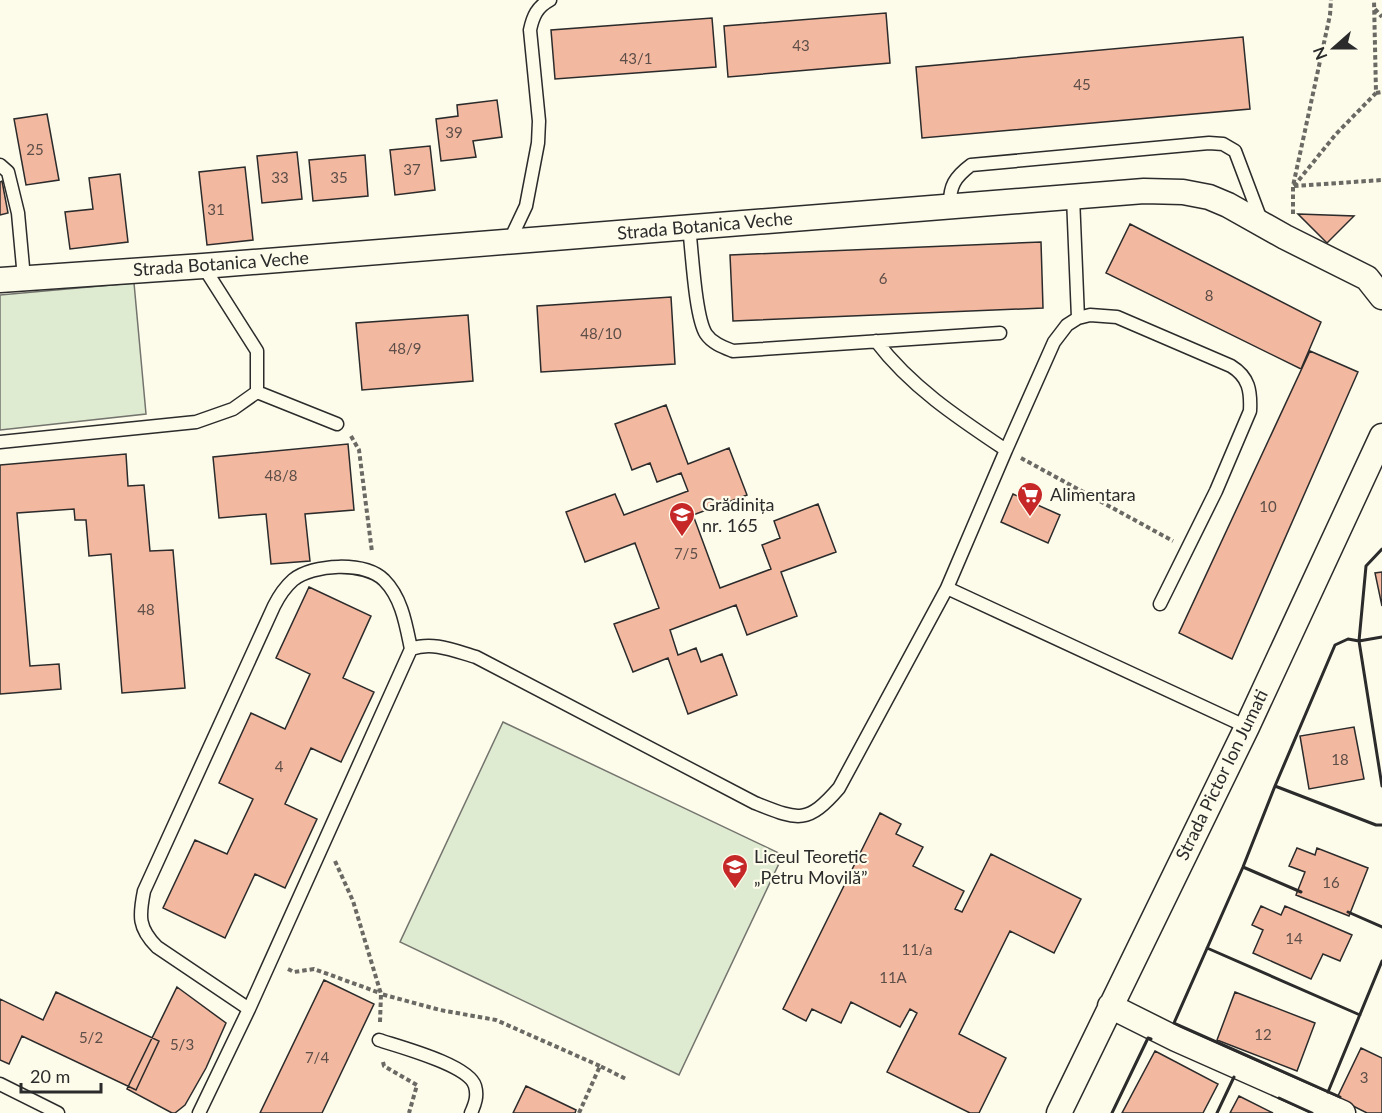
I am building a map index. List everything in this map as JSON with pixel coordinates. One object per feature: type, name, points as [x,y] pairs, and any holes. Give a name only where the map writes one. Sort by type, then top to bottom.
[{"type":"street","name":"Strada Botanica Veche","points":[[12,279],[203,266],[1144,191],[1184,192],[1209,197],[1228,205],[1367,278],[1382,297]]},
{"type":"street","name":"Strada Pictor Ion Jumati","points":[[1059,1113],[1247,727],[1382,436]]},
{"type":"street","points":[[1110,1006],[1176,1039],[1343,1113]]},
{"type":"lane","points":[[509,242],[526,206],[538,143],[539,121],[531,30],[533,16],[541,5],[549,0]]},
{"type":"lane","points":[[950,207],[949,193],[952,183],[971,165],[1216,143],[1235,151],[1263,224]]},
{"type":"lane","points":[[0,165],[8,172],[18,213],[12,279]]},
{"type":"lane","points":[[1073,197],[1078,318]]},
{"type":"lane","points":[[690,227],[699,312],[705,332],[711,340],[733,351],[1000,333]]},
{"type":"lane","points":[[203,266],[257,351],[257,392]]},
{"type":"lane","points":[[411,649],[423,645],[442,647],[476,657],[755,803],[792,816],[808,815],[823,806],[839,788],[947,588],[1054,342],[1067,325],[1078,318],[1090,315],[1117,316],[1231,366],[1242,373],[1249,386],[1250,411],[1216,491],[1160,604]]},
{"type":"lane","points":[[876,341],[908,378],[948,412],[1006,450]]},
{"type":"lane","points":[[257,392],[338,424]]},
{"type":"lane","points":[[0,442],[196,423],[233,409],[257,392]]},
{"type":"lane","points":[[199,1113],[249,1009],[271,962],[411,649],[405,620],[397,599],[386,582],[375,573],[354,567],[306,572],[294,579],[283,590],[144,891],[140,908],[146,936],[157,947],[249,1009]]},
{"type":"lane","points":[[947,588],[1247,727]]},
{"type":"lane","points":[[379,1040],[453,1066],[469,1075],[475,1085],[476,1101],[471,1113]]},
{"type":"lane","points":[[0,1084],[58,1113]]},
{"type":"path","points":[[1293,186],[1330,15],[1331,0]]},
{"type":"path","points":[[1374,0],[1376,93]]},
{"type":"path","points":[[1375,9],[1382,17]]},
{"type":"path","points":[[1293,186],[1336,134],[1376,93],[1382,92]]},
{"type":"path","points":[[1293,186],[1382,180]]},
{"type":"path","points":[[338,424],[349,431],[359,450],[375,573]]},
{"type":"path","points":[[1006,450],[1186,548]]},
{"type":"path","points":[[321,850],[334,858],[352,901],[381,994],[379,1040],[384,1066],[417,1085],[409,1113]]},
{"type":"path","points":[[271,962],[294,972],[314,969],[381,994],[440,1010],[496,1020],[626,1079]]},
{"type":"path","points":[[579,1113],[600,1066]]},
{"type":"green space","points":[[134,283],[146,414],[0,430],[0,295]]},
{"type":"green space","points":[[503,722],[783,855],[679,1075],[400,942]]},
{"type":"building","points":[[886,13],[890,63],[728,77],[724,26]]},
{"type":"building","points":[[712,18],[716,67],[555,79],[551,30]]},
{"type":"building","points":[[1243,37],[1250,109],[922,138],[916,67]]},
{"type":"building","points":[[497,100],[502,137],[473,141],[476,157],[441,161],[436,119],[458,116],[457,105]]},
{"type":"building","points":[[47,114],[59,180],[26,185],[14,119]]},
{"type":"building","points":[[430,146],[435,190],[395,195],[390,150]]},
{"type":"building","points":[[297,152],[302,199],[262,203],[257,156]]},
{"type":"building","points":[[365,155],[368,196],[313,201],[309,160]]},
{"type":"building","points":[[245,167],[253,240],[207,245],[199,172]]},
{"type":"building","points":[[120,174],[128,242],[70,249],[65,212],[93,209],[89,178]]},
{"type":"building","points":[[2,181],[8,213],[0,215],[0,182]]},
{"type":"building","points":[[1298,214],[1354,216],[1327,243]]},
{"type":"building","points":[[1130,224],[1321,322],[1301,369],[1106,273]]},
{"type":"building","points":[[1041,242],[1043,308],[733,321],[730,255]]},
{"type":"building","points":[[671,297],[675,364],[541,372],[537,306]]},
{"type":"building","points":[[468,315],[473,381],[362,390],[356,323]]},
{"type":"building","points":[[1310,351],[1358,372],[1232,659],[1179,633]]},
{"type":"building","points":[[666,405],[688,464],[729,448],[747,495],[693,515],[720,588],[771,569],[762,545],[780,538],[774,521],[818,504],[836,552],[781,572],[797,616],[747,635],[736,605],[670,630],[678,655],[696,648],[701,662],[722,654],[737,695],[688,714],[668,658],[633,672],[614,624],[659,608],[635,543],[585,562],[566,512],[615,494],[624,515],[688,491],[681,473],[657,482],[650,463],[632,470],[615,424]]},
{"type":"building","points":[[348,444],[354,510],[305,514],[310,561],[271,564],[266,514],[219,518],[213,457]]},
{"type":"building","points":[[126,454],[128,486],[144,485],[150,551],[173,550],[185,688],[122,693],[111,554],[89,556],[86,520],[75,520],[74,509],[17,513],[30,666],[59,664],[61,689],[0,694],[0,465]]},
{"type":"building","name":"Alimentara","points":[[1013,494],[1060,515],[1048,543],[1001,522]]},
{"type":"building","points":[[1382,572],[1382,606],[1375,573]]},
{"type":"building","points":[[309,587],[371,616],[343,678],[374,692],[341,762],[311,748],[285,804],[317,819],[285,888],[255,874],[225,938],[163,908],[195,840],[227,854],[253,799],[219,783],[251,713],[285,729],[310,674],[276,658]]},
{"type":"building","points":[[1354,727],[1364,779],[1309,789],[1300,736]]},
{"type":"building","points":[[880,813],[901,824],[896,834],[923,847],[913,866],[964,891],[955,909],[962,912],[991,854],[1081,899],[1054,953],[1010,931],[959,1034],[1006,1058],[979,1113],[970,1113],[887,1072],[917,1013],[910,1009],[900,1027],[851,1002],[841,1023],[812,1009],[806,1021],[783,1009]]},
{"type":"building","points":[[1297,848],[1315,855],[1317,848],[1368,868],[1349,916],[1296,895],[1305,872],[1289,866]]},
{"type":"building","points":[[1261,906],[1281,915],[1285,906],[1352,935],[1340,961],[1323,954],[1311,979],[1253,953],[1263,930],[1252,925]]},
{"type":"building","points":[[324,980],[374,1004],[322,1113],[260,1113]]},
{"type":"building","points":[[177,987],[226,1023],[206,1068],[185,1105],[172,1113],[127,1089]]},
{"type":"building","points":[[56,992],[159,1041],[136,1090],[22,1036],[9,1064],[0,1060],[0,999],[43,1020]]},
{"type":"building","points":[[1235,992],[1315,1023],[1297,1071],[1217,1040]]},
{"type":"building","points":[[1361,1048],[1382,1058],[1382,1113],[1367,1113],[1337,1098]]},
{"type":"building","points":[[1155,1051],[1218,1084],[1203,1113],[1122,1113]]},
{"type":"building","points":[[526,1086],[576,1110],[575,1113],[513,1113]]},
{"type":"building","points":[[1239,1096],[1273,1113],[1230,1113]]},
{"type":"wall","points":[[1340,1097],[1174,1023],[1243,867],[1335,645],[1348,639],[1359,641],[1366,566],[1382,549]]},
{"type":"wall","points":[[1382,637],[1359,641],[1382,786]]},
{"type":"wall","points":[[1275,786],[1376,825],[1382,825]]},
{"type":"wall","points":[[1243,867],[1301,892]]},
{"type":"wall","points":[[1348,912],[1382,927]]},
{"type":"wall","points":[[1207,948],[1360,1015]]},
{"type":"wall","points":[[1328,1092],[1382,961]]},
{"type":"wall","points":[[1112,1113],[1148,1038],[1151,1039]]},
{"type":"wall","points":[[1217,1113],[1234,1077]]},
{"type":"wall","points":[[1279,1098],[1312,1113]]},
{"type":"place","name":"Alimentara","points":[[1030,518]]},
{"type":"place","name":"Grădinița nr. 165","points":[[682,538]]},
{"type":"place","name":"Liceul Teoretic „Petru Movilă”","points":[[735,890]]}]
